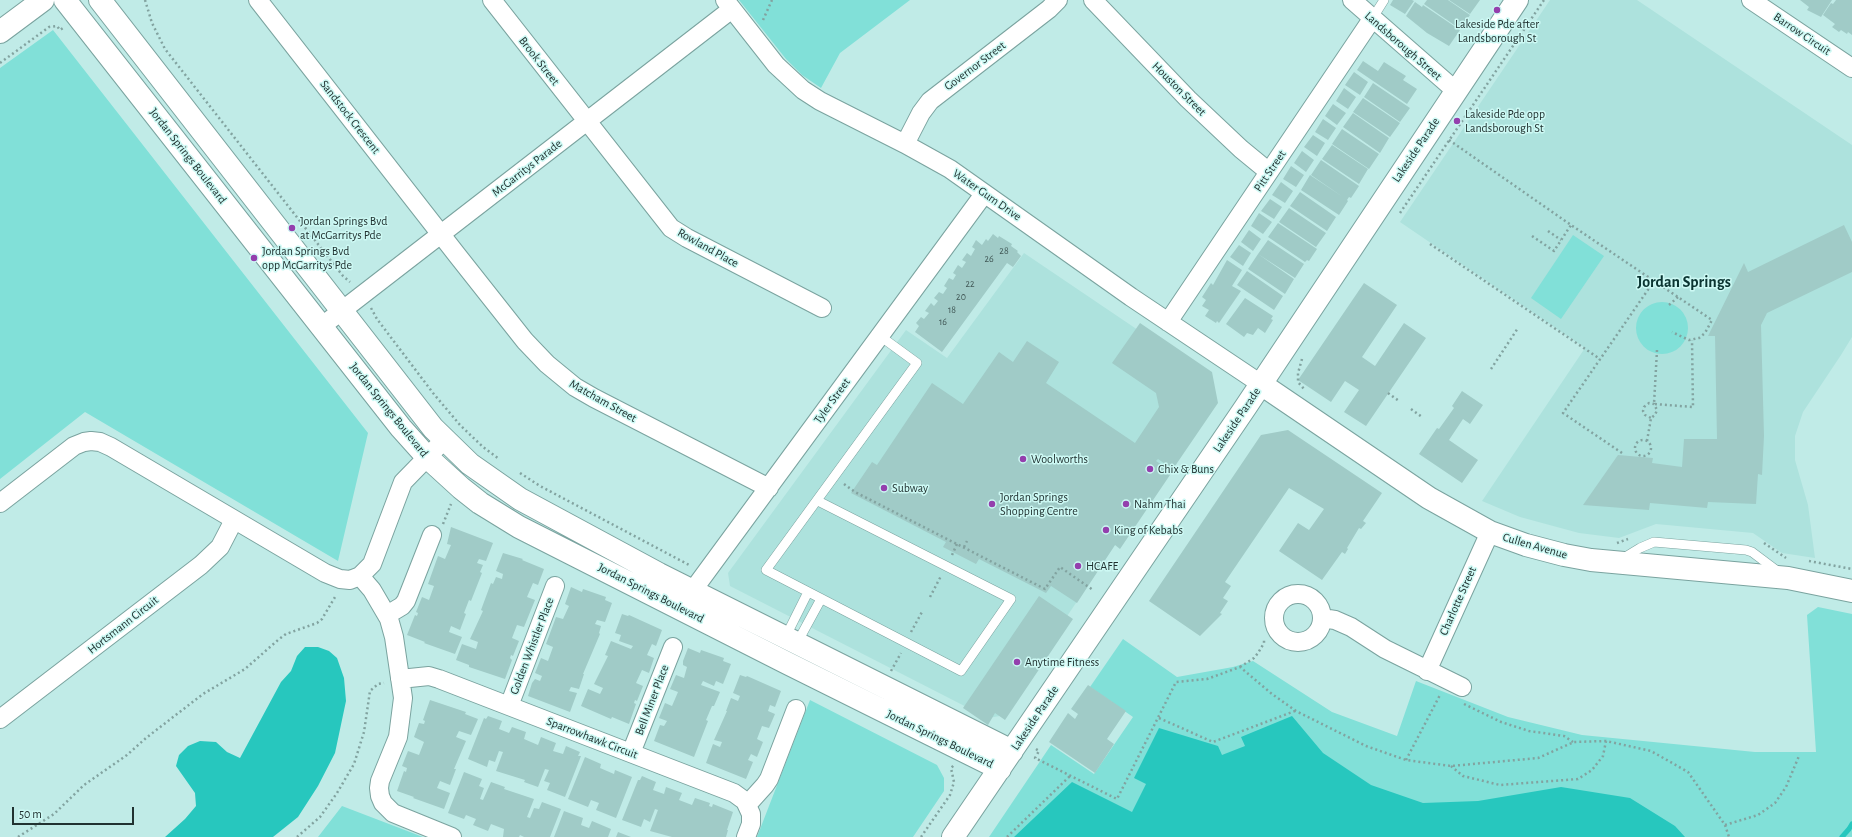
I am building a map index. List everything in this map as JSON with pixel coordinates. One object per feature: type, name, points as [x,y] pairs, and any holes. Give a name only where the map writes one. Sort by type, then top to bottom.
[{"type":"main road","points":[[0,32],[43,0]]},
{"type":"main road","name":"Jordan Springs Boulevard","points":[[65,0],[401,428],[427,457],[461,488],[498,514],[680,608],[786,650],[1012,751]]},
{"type":"main road","name":"Jordan Springs Boulevard","points":[[100,0],[433,428],[484,475],[520,499],[695,580],[786,650],[1000,769]]},
{"type":"main road","name":"Lakeside Parade","points":[[952,837],[1000,769],[1261,384],[1517,0]]},
{"type":"main road","name":"Cullen Avenue","points":[[1261,384],[1429,498],[1490,532],[1526,545],[1564,555],[1613,553],[1788,569],[1852,591]]},
{"type":"street","name":"Sandstock Crescent","points":[[258,0],[441,235]]},
{"type":"street","name":"Brook Street","points":[[492,0],[587,122]]},
{"type":"street","name":"Governor Street","points":[[905,144],[921,113],[930,101],[1049,10],[1058,0]]},
{"type":"street","name":"Houston Street","points":[[1094,0],[1188,99],[1241,149],[1269,172]]},
{"type":"street","name":"Landsborough Street","points":[[1352,0],[1456,91]]},
{"type":"street","name":"Barrow Circuit","points":[[1751,0],[1852,68]]},
{"type":"street","name":"McGarritys Parade","points":[[322,326],[587,122],[729,5]]},
{"type":"street","name":"Water Gum Drive","points":[[729,5],[776,64],[803,90],[820,101],[905,144],[950,169],[1168,322],[1261,384]]},
{"type":"street","name":"Pitt Street","points":[[1168,322],[1372,19]]},
{"type":"street","name":"Rowland Place","points":[[587,122],[671,228],[687,238],[822,308]]},
{"type":"street","name":"Tyler Street","points":[[680,608],[695,580],[769,488],[984,194]]},
{"type":"street","name":"Matcham Street","points":[[441,235],[526,341],[560,376],[594,398],[769,488]]},
{"type":"street","points":[[0,503],[74,446],[91,440],[110,447],[333,577],[350,580],[360,576],[367,570],[375,556],[403,482],[445,439]]},
{"type":"street","name":"Hortsmann Circuit","points":[[0,720],[201,565],[220,547],[234,520]]},
{"type":"street","name":"Charlotte Street","points":[[1427,670],[1490,532]]},
{"type":"street","points":[[387,615],[402,606],[406,601],[432,535]]},
{"type":"street","points":[[360,576],[372,590],[387,615],[394,637],[403,698],[401,723],[391,756],[380,781],[380,796],[383,803],[393,813],[452,837]]},
{"type":"street","name":"Golden Whistler Place","points":[[508,706],[555,586]]},
{"type":"street","points":[[1322,618],[1334,620],[1351,627],[1385,649],[1427,670],[1457,690]]},
{"type":"street","name":"Bell Miner Place","points":[[631,754],[673,647]]},
{"type":"street","name":"Sparrowhawk Circuit","points":[[400,679],[429,676],[439,679],[734,793],[747,804]]},
{"type":"street","points":[[746,837],[751,820],[747,804],[769,779],[796,709]]},
{"type":"lane","points":[[1372,19],[1384,0]]},
{"type":"lane","points":[[818,501],[1011,599],[961,671],[766,570],[818,501],[917,363],[880,336]]},
{"type":"lane","points":[[786,650],[808,592]]},
{"type":"lane","points":[[786,650],[821,599]]},
{"type":"path","points":[[145,0],[152,24],[165,49],[343,276],[352,284]]},
{"type":"path","points":[[763,20],[772,0]]},
{"type":"path","points":[[1396,219],[1544,0]]},
{"type":"path","points":[[46,23],[49,26]]},
{"type":"path","points":[[0,63],[49,26],[57,26],[60,30],[65,27]]},
{"type":"path","points":[[1449,140],[1571,225],[1712,320],[1705,333],[1699,338],[1692,340],[1683,339],[1672,332]]},
{"type":"path","points":[[1532,236],[1554,251],[1571,225]]},
{"type":"path","points":[[1548,231],[1561,240]]},
{"type":"path","points":[[1430,244],[1600,359]]},
{"type":"path","points":[[1622,453],[1563,413],[1654,281]]},
{"type":"path","points":[[1669,305],[1678,297]]},
{"type":"path","points":[[368,304],[377,319],[433,393],[477,441],[500,460]]},
{"type":"path","points":[[1491,369],[1518,328]]},
{"type":"path","points":[[1651,418],[1645,415],[1643,409],[1647,404],[1693,406],[1692,340]]},
{"type":"path","points":[[1647,441],[1640,441],[1636,444],[1636,449],[1640,454],[1645,455],[1651,450],[1650,444],[1647,441],[1651,418],[1656,413],[1654,404],[1657,350]]},
{"type":"path","points":[[1296,385],[1298,382],[1298,371],[1303,356]]},
{"type":"path","points":[[1298,382],[1306,391]]},
{"type":"path","points":[[1388,393],[1400,401]]},
{"type":"path","points":[[1411,409],[1422,417]]},
{"type":"path","points":[[518,472],[540,486],[686,562],[695,580]]},
{"type":"path","points":[[842,482],[855,492],[1044,589],[1060,567],[1093,590]]},
{"type":"path","points":[[1613,553],[1617,543],[1631,538]]},
{"type":"path","points":[[964,547],[967,540]]},
{"type":"path","points":[[1762,542],[1788,569]]},
{"type":"path","points":[[950,559],[957,544]]},
{"type":"path","points":[[1802,560],[1852,569]]},
{"type":"path","points":[[930,597],[942,574]]},
{"type":"path","points":[[18,837],[54,814],[84,785],[127,755],[146,738],[203,694],[245,669],[286,634],[317,623],[322,619],[335,597]]},
{"type":"path","points":[[910,635],[922,612]]},
{"type":"path","points":[[1033,747],[1039,751],[1035,758],[1118,799],[1176,682],[1207,680],[1240,667],[1254,658],[1264,643],[1264,638]]},
{"type":"path","points":[[893,668],[902,650]]},
{"type":"path","points":[[1240,667],[1272,694],[1296,710],[1366,746],[1406,760],[1451,766],[1538,758],[1574,742],[1606,741],[1651,751],[1688,772],[1725,825],[1729,837]]},
{"type":"path","points":[[298,837],[320,817],[337,793],[354,764],[364,732],[370,691],[378,684],[400,679]]},
{"type":"path","points":[[1406,760],[1457,690],[1501,722],[1529,731],[1564,736],[1574,742]]},
{"type":"path","points":[[1159,718],[1213,742],[1296,710]]},
{"type":"path","points":[[1451,766],[1463,776],[1500,785],[1578,779],[1592,770],[1603,756],[1606,741]]},
{"type":"path","points":[[1725,825],[1758,815],[1775,803],[1786,787],[1799,756]]},
{"type":"path","points":[[922,837],[950,794],[954,782],[951,768]]},
{"type":"path","points":[[1007,837],[1070,776]]},
{"type":"shaded area","points":[[739,0],[910,0],[840,53],[821,88],[802,75],[786,59]]},
{"type":"shaded area","points":[[1550,0],[1637,0],[1852,145],[1852,337],[1803,412],[1795,436],[1795,460],[1808,505],[1815,558],[1782,553],[1753,533],[1656,524],[1619,538],[1579,533],[1520,517],[1482,501],[1585,348],[1400,222]]},
{"type":"shaded area","points":[[53,30],[368,433],[338,561],[85,412],[0,479],[0,68]]},
{"type":"shaded area","points":[[1573,235],[1604,256],[1561,319],[1531,298]]},
{"type":"shaded area","points":[[1024,253],[1206,376],[1211,402],[1000,716],[988,718],[730,586],[728,573],[906,330],[947,358]]},
{"type":"shaded area","points":[[1657,302],[1667,302],[1681,309],[1688,323],[1688,333],[1681,347],[1667,354],[1657,354],[1647,350],[1640,343],[1636,333],[1636,323],[1640,313],[1647,306]]},
{"type":"shaded area","points":[[1818,607],[1852,614],[1852,837],[989,837],[1051,745],[1094,774],[1133,717],[1090,687],[1123,639],[1177,677],[1233,667],[1253,661],[1332,712],[1397,736],[1416,681],[1508,717],[1582,735],[1755,752],[1816,752],[1807,615]]},
{"type":"shaded area","points":[[305,647],[318,647],[329,651],[337,658],[344,678],[346,701],[335,753],[318,786],[298,817],[273,837],[165,837],[185,819],[196,806],[195,793],[176,766],[179,755],[188,746],[200,741],[216,742],[227,752],[240,758],[281,682],[291,671],[297,656]]},
{"type":"shaded area","points":[[810,700],[937,765],[944,778],[944,791],[913,837],[757,837]]},
{"type":"shaded area","points":[[1292,716],[1323,753],[1371,785],[1423,803],[1478,801],[1561,787],[1630,798],[1675,826],[1685,837],[1014,837],[1072,782],[1132,812],[1146,784],[1134,778],[1159,728],[1218,746],[1222,755],[1245,746],[1241,737]]},
{"type":"shaded area","points":[[342,806],[423,837],[318,837]]},
{"type":"building","points":[[1393,0],[1414,1],[1405,14],[1390,5]]},
{"type":"building","points":[[1427,0],[1448,0],[1470,15],[1460,29],[1424,4]]},
{"type":"building","points":[[1449,0],[1480,0],[1470,14]]},
{"type":"building","points":[[1800,0],[1832,0],[1821,17],[1807,10],[1809,7]]},
{"type":"building","points":[[1836,0],[1852,0],[1852,35],[1841,30],[1839,32],[1832,27],[1835,24],[1823,15],[1831,3],[1833,4]]},
{"type":"building","points":[[1415,2],[1422,7],[1423,5],[1460,30],[1449,46],[1427,33],[1406,16]]},
{"type":"building","points":[[1363,61],[1378,71],[1384,62],[1406,76],[1403,80],[1417,89],[1407,104],[1357,70]]},
{"type":"building","points":[[1354,72],[1368,82],[1360,95],[1345,85]]},
{"type":"building","points":[[1373,83],[1410,108],[1400,122],[1364,97]]},
{"type":"building","points":[[1344,88],[1356,97],[1348,109],[1336,101]]},
{"type":"building","points":[[1363,98],[1400,123],[1390,137],[1353,112]]},
{"type":"building","points":[[1333,104],[1346,113],[1337,125],[1325,116]]},
{"type":"building","points":[[1353,113],[1389,138],[1380,153],[1343,127]]},
{"type":"building","points":[[1323,119],[1336,128],[1328,140],[1315,132]]},
{"type":"building","points":[[1342,129],[1379,154],[1369,169],[1332,144]]},
{"type":"building","points":[[1313,135],[1325,143],[1317,156],[1304,147]]},
{"type":"building","points":[[1332,145],[1368,169],[1359,184],[1322,159]]},
{"type":"building","points":[[1302,151],[1314,160],[1306,172],[1294,163]]},
{"type":"building","points":[[1321,160],[1359,186],[1351,198],[1349,197],[1339,215],[1301,190],[1310,175],[1343,197],[1311,175]]},
{"type":"building","points":[[1291,166],[1304,175],[1296,187],[1283,179]]},
{"type":"building","points":[[1281,182],[1293,191],[1285,203],[1272,195]]},
{"type":"building","points":[[1300,192],[1336,217],[1327,231],[1290,206]]},
{"type":"building","points":[[1270,199],[1282,207],[1274,219],[1261,211]]},
{"type":"building","points":[[1289,208],[1326,233],[1316,247],[1279,222]]},
{"type":"building","points":[[1259,213],[1272,222],[1263,234],[1251,226]]},
{"type":"building","points":[[1278,223],[1317,249],[1309,261],[1307,260],[1305,262],[1268,237]]},
{"type":"building","points":[[1844,225],[1852,242],[1852,272],[1767,313],[1761,325],[1764,436],[1762,475],[1758,474],[1756,504],[1708,502],[1707,508],[1650,503],[1649,510],[1583,505],[1618,455],[1653,458],[1652,463],[1682,467],[1684,439],[1717,439],[1715,336],[1708,336],[1744,263],[1748,272]]},
{"type":"building","points":[[1249,230],[1261,239],[1253,251],[1241,242]]},
{"type":"building","points":[[993,234],[998,238],[999,236],[1012,244],[1011,246],[1018,251],[1017,252],[1021,256],[1013,267],[1007,263],[942,352],[915,332],[919,326],[916,323],[921,317],[924,319],[929,313],[925,311],[931,303],[934,306],[938,301],[934,298],[939,292],[943,294],[947,288],[944,286],[949,278],[953,280],[956,275],[953,273],[958,265],[962,268],[966,262],[962,260],[967,253],[971,256],[975,249],[972,247],[976,240],[982,245],[986,239],[988,241]]},
{"type":"building","points":[[1268,240],[1304,264],[1295,278],[1258,254]]},
{"type":"building","points":[[1239,245],[1251,253],[1243,266],[1230,257]]},
{"type":"building","points":[[1258,254],[1294,279],[1285,294],[1248,269]]},
{"type":"building","points":[[1227,260],[1242,270],[1232,286],[1241,291],[1219,323],[1217,321],[1216,323],[1205,316],[1209,310],[1202,306],[1206,300],[1202,297],[1211,283],[1213,285]]},
{"type":"building","points":[[1247,271],[1283,296],[1274,310],[1237,285]]},
{"type":"building","points":[[1364,283],[1397,305],[1362,357],[1375,366],[1404,323],[1426,338],[1366,426],[1344,412],[1359,390],[1345,381],[1331,402],[1298,380]]},
{"type":"building","points":[[1245,298],[1273,316],[1271,319],[1273,320],[1265,333],[1258,328],[1253,335],[1247,333],[1244,337],[1226,324]]},
{"type":"building","points":[[1140,323],[1212,372],[1218,403],[1173,469],[1158,459],[1156,461],[1172,472],[1120,549],[1115,545],[1077,603],[1051,586],[1046,593],[979,559],[976,564],[943,547],[946,542],[851,493],[872,462],[877,465],[932,383],[963,404],[999,352],[1013,362],[1027,341],[1059,362],[1046,383],[1135,443],[1159,407],[1156,393],[1112,363]]},
{"type":"building","points":[[1462,391],[1483,405],[1470,424],[1463,419],[1449,440],[1478,460],[1462,483],[1419,454],[1437,428],[1439,429],[1454,408],[1452,406]]},
{"type":"building","points":[[1288,430],[1382,493],[1363,521],[1366,523],[1361,529],[1359,528],[1345,554],[1342,552],[1322,580],[1279,551],[1298,523],[1309,530],[1324,509],[1289,488],[1225,582],[1231,586],[1223,598],[1228,601],[1220,613],[1222,614],[1200,636],[1149,601],[1261,435]]},
{"type":"building","points":[[451,527],[493,543],[486,561],[479,559],[477,563],[483,565],[480,572],[482,573],[471,601],[469,600],[460,630],[451,626],[449,632],[462,637],[455,654],[407,635],[415,615],[417,616],[418,613],[416,612],[422,597],[429,600],[434,586],[428,584],[438,556],[445,559],[451,545],[447,544]]},
{"type":"building","points":[[503,553],[523,559],[522,560],[544,569],[538,585],[533,583],[527,597],[535,600],[524,627],[517,625],[512,638],[519,641],[513,656],[511,655],[510,658],[512,660],[505,679],[469,667],[469,665],[456,660],[462,644],[476,649],[478,642],[470,639],[483,611],[481,610],[491,583],[493,584],[496,577],[502,579],[503,574],[496,571]]},
{"type":"building","points":[[571,587],[582,592],[583,589],[606,597],[605,600],[612,603],[605,622],[597,620],[595,624],[601,626],[600,634],[583,674],[579,689],[571,687],[569,691],[577,693],[570,712],[528,696],[532,683],[535,679],[540,681],[542,676],[535,673],[541,658],[548,661],[553,647],[546,644],[556,617],[563,619],[569,606],[565,604]]},
{"type":"building","points":[[1039,596],[1073,619],[1005,720],[995,713],[988,725],[963,708]]},
{"type":"building","points":[[622,614],[629,615],[662,630],[656,646],[652,644],[647,655],[654,658],[649,673],[642,670],[636,683],[643,686],[637,701],[635,700],[634,703],[636,704],[629,724],[612,717],[611,719],[581,706],[588,689],[600,694],[603,688],[594,684],[608,656],[605,655],[611,641],[631,649],[633,646],[619,641],[621,635],[615,633]]},
{"type":"building","points":[[688,648],[700,653],[701,650],[724,658],[723,661],[731,664],[723,684],[716,681],[714,686],[703,681],[701,685],[720,692],[706,720],[708,721],[694,757],[654,741],[660,725],[664,726],[667,721],[659,718],[665,703],[672,706],[678,692],[670,689],[676,675],[684,678],[687,667],[683,665],[683,661]]},
{"type":"building","points":[[740,675],[747,676],[781,691],[775,707],[770,705],[768,711],[775,714],[769,728],[762,726],[757,739],[763,742],[757,757],[751,754],[748,760],[753,762],[746,779],[706,763],[713,744],[720,747],[722,742],[714,740],[731,698],[738,701],[740,696],[733,693]]},
{"type":"building","points":[[1088,685],[1126,711],[1107,739],[1114,744],[1095,773],[1049,742],[1068,713],[1075,719],[1078,714],[1071,709]]},
{"type":"building","points":[[430,700],[466,712],[465,714],[478,719],[471,735],[459,731],[456,737],[466,741],[454,769],[456,769],[450,785],[440,781],[437,788],[450,793],[444,809],[397,791],[404,771],[406,772],[407,768],[402,766],[408,751],[419,755],[424,742],[414,737],[419,723],[424,724],[425,721],[423,720]]},
{"type":"building","points":[[488,716],[502,721],[499,729],[509,733],[512,727],[526,732],[524,739],[538,745],[541,737],[556,743],[553,751],[563,754],[566,746],[580,752],[578,756],[581,756],[565,797],[547,790],[550,783],[544,781],[549,770],[545,769],[538,787],[524,782],[525,780],[496,771],[503,752],[499,751],[495,762],[489,760],[487,767],[468,759],[484,718],[486,719]]},
{"type":"building","points":[[585,757],[601,764],[600,768],[614,774],[615,770],[632,777],[616,818],[596,810],[599,803],[591,800],[588,807],[568,799]]},
{"type":"building","points":[[464,772],[482,779],[479,786],[484,788],[480,799],[483,800],[491,782],[505,787],[504,789],[534,799],[527,817],[530,818],[534,808],[539,809],[542,802],[561,809],[550,837],[524,837],[520,835],[519,837],[503,837],[504,829],[491,824],[488,831],[473,825],[476,819],[466,815],[464,819],[448,813]]},
{"type":"building","points":[[642,776],[656,782],[653,790],[664,794],[666,787],[682,793],[679,800],[692,805],[695,798],[710,803],[709,806],[712,807],[713,804],[733,812],[726,837],[672,837],[650,831],[658,810],[655,809],[650,822],[644,819],[641,827],[622,820],[638,780],[640,780]]},
{"type":"building","points":[[564,811],[583,818],[581,825],[589,828],[592,821],[611,829],[608,837],[554,837]]},
{"type":"building","points":[[618,832],[631,837],[616,837]]},
{"type":"waterway","points":[[1842,837],[1852,824]]},
{"type":"place","name":"Lakeside Pde after Landsborough St","points":[[1497,10]]},
{"type":"place","name":"Lakeside Pde opp Landsborough St","points":[[1457,121]]},
{"type":"place","name":"Jordan Springs Bvd at McGarritys Pde","points":[[292,228]]},
{"type":"place","name":"Jordan Springs Bvd opp McGarritys Pde","points":[[254,258]]},
{"type":"place","name":"Woolworths","points":[[1023,459]]},
{"type":"place","name":"Chix & Buns","points":[[1150,469]]},
{"type":"place","name":"Subway","points":[[884,488]]},
{"type":"place","name":"Jordan Springs Shopping Centre","points":[[992,504]]},
{"type":"place","name":"Nahm Thai","points":[[1126,504]]},
{"type":"place","name":"King of Kebabs","points":[[1106,530]]},
{"type":"place","name":"HCAFE","points":[[1078,566]]},
{"type":"place","name":"Anytime Fitness","points":[[1017,662]]},
{"type":"district","name":"Jordan Springs","points":[[1684,282]]}]
